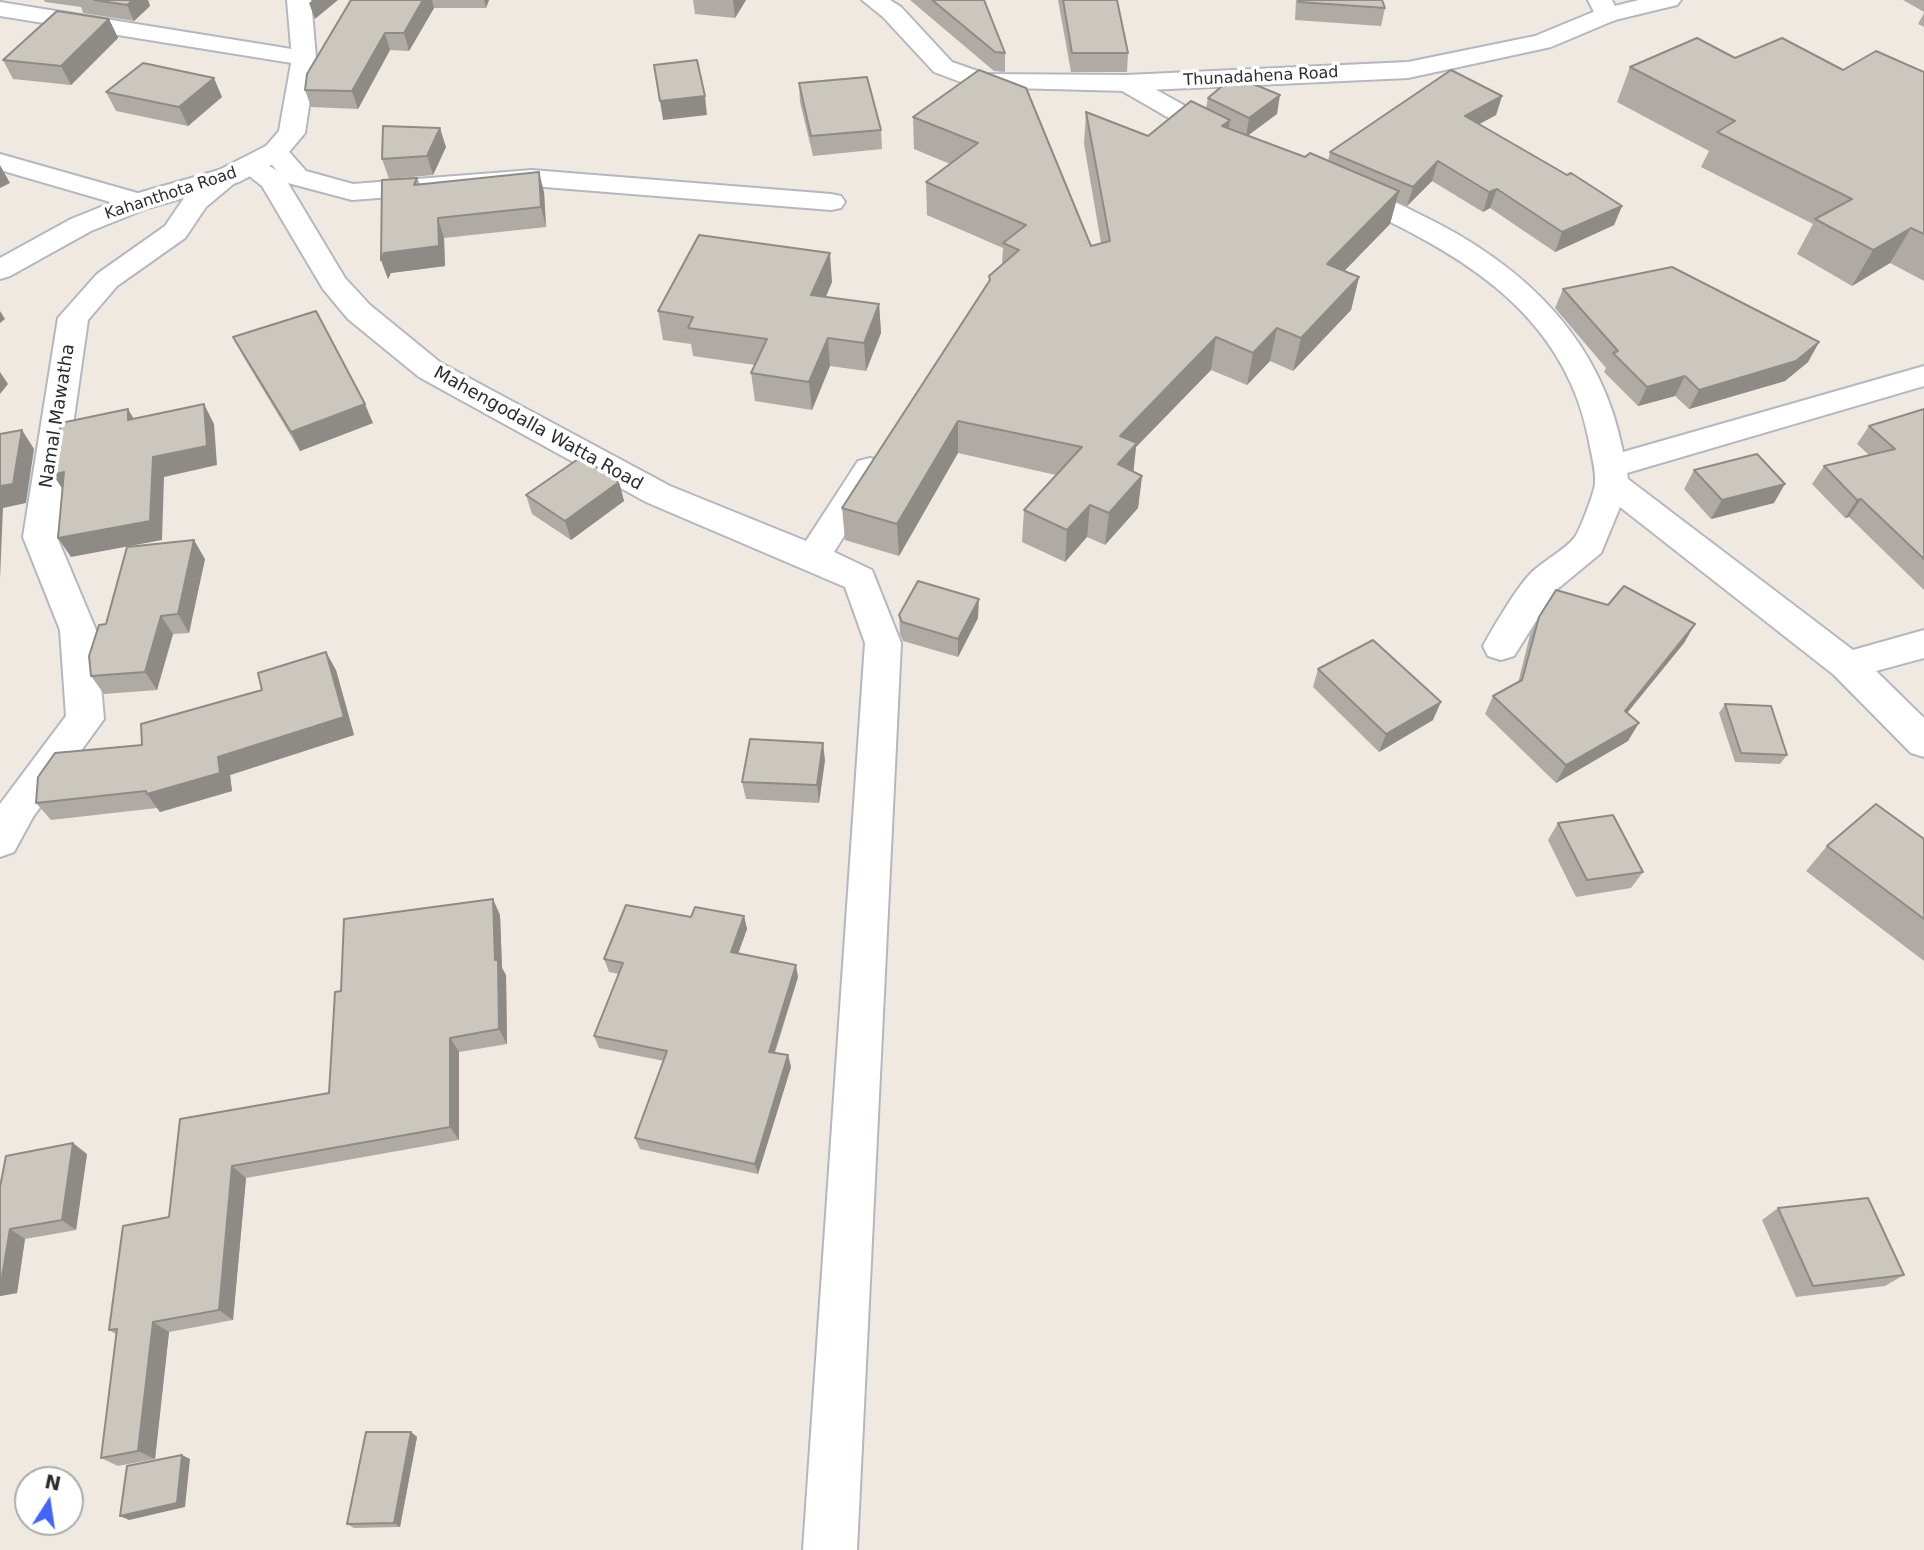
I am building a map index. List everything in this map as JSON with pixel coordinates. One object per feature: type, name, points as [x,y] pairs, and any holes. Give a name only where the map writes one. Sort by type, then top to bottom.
[{"type":"street","points":[[252,165],[292,133],[304,58],[299,0]]},
{"type":"street","name":"Thunadahena Road","points":[[874,0],[892,12],[949,71],[983,82],[1126,83],[1408,70],[1542,42],[1603,8],[1669,0]]},
{"type":"street","points":[[0,9],[304,58]]},
{"type":"street","points":[[1126,83],[1212,134],[1249,150]]},
{"type":"street","points":[[0,162],[138,202]]},
{"type":"street","points":[[252,165],[352,192],[532,178],[831,202]]},
{"type":"street","name":"Kahanthota Road","points":[[0,270],[81,225],[138,202],[252,165]]},
{"type":"street","name":"Mahengodalla Watta Road","points":[[252,165],[272,181],[333,283],[350,302],[430,370],[658,494],[813,556],[860,579],[883,643],[830,1550]]},
{"type":"street","name":"Namal Mawatha","points":[[0,840],[19,806],[85,719],[78,630],[40,537],[73,318],[107,280],[176,232],[196,201],[252,165]]},
{"type":"street","points":[[1323,181],[1422,223],[1479,259],[1526,295],[1564,341],[1593,396],[1610,476],[1589,544],[1543,582],[1501,646]]},
{"type":"street","points":[[1610,476],[1924,376]]},
{"type":"street","points":[[813,556],[889,440]]},
{"type":"street","points":[[1610,476],[1847,665],[1924,742]]},
{"type":"street","points":[[1847,665],[1924,644]]},
{"type":"building","points":[[94,0],[133,0],[127,5]]},
{"type":"building","points":[[351,0],[423,0],[404,33],[385,33],[352,91],[305,90],[307,74]]},
{"type":"building","points":[[932,0],[984,0],[1005,53],[995,52]]},
{"type":"building","points":[[1063,0],[1117,0],[1128,53],[1072,53]]},
{"type":"building","points":[[1382,0],[1385,8],[1299,2]]},
{"type":"building","points":[[57,11],[109,19],[61,66],[3,60]]},
{"type":"building","points":[[1697,38],[1735,58],[1782,38],[1843,70],[1876,51],[1924,72],[1924,234],[1911,228],[1873,250],[1815,219],[1852,199],[1717,132],[1735,121],[1630,67]]},
{"type":"building","points":[[697,60],[705,96],[660,101],[654,65]]},
{"type":"building","points":[[143,63],[214,78],[179,107],[106,92]]},
{"type":"building","points":[[979,70],[1026,88],[1091,246],[1110,241],[1086,112],[1148,136],[1191,101],[1230,120],[1222,126],[1305,157],[1310,153],[1399,191],[1327,264],[1359,277],[1301,338],[1277,328],[1253,353],[1216,337],[1120,436],[1137,443],[1118,464],[1142,476],[1109,513],[1090,505],[1067,530],[1024,510],[1082,447],[958,421],[897,524],[842,508],[990,280],[989,276],[1019,250],[1003,243],[1026,225],[926,182],[978,143],[913,117]]},
{"type":"building","points":[[1451,70],[1502,96],[1465,116],[1567,175],[1571,173],[1622,206],[1562,232],[1497,189],[1489,192],[1438,161],[1413,187],[1330,152]]},
{"type":"building","points":[[1234,76],[1280,95],[1249,118],[1208,98]]},
{"type":"building","points":[[867,77],[881,130],[811,136],[799,83]]},
{"type":"building","points":[[383,126],[440,128],[427,156],[382,159]]},
{"type":"building","points":[[539,172],[541,207],[438,218],[439,246],[384,253],[381,260],[382,180],[417,178],[414,185]]},
{"type":"building","points":[[699,235],[830,253],[811,295],[879,304],[864,343],[828,338],[809,382],[751,373],[767,339],[688,328],[693,317],[658,311]]},
{"type":"building","points":[[1672,267],[1819,342],[1796,361],[1699,390],[1685,376],[1647,387],[1613,353],[1618,351],[1563,289]]},
{"type":"building","points":[[316,311],[365,404],[291,432],[233,337]]},
{"type":"building","points":[[204,404],[207,446],[153,457],[150,521],[58,538],[64,472],[53,475],[61,423],[128,409],[128,420]]},
{"type":"building","points":[[1924,409],[1924,559],[1861,499],[1857,500],[1824,466],[1895,449],[1869,426]]},
{"type":"building","points":[[22,430],[13,484],[0,486],[0,434]]},
{"type":"building","points":[[1757,454],[1785,484],[1722,500],[1694,470]]},
{"type":"building","points":[[581,457],[619,482],[565,521],[526,495]]},
{"type":"building","points":[[194,540],[178,614],[161,616],[145,672],[91,676],[89,656],[99,625],[106,624],[127,547]]},
{"type":"building","points":[[918,581],[979,599],[958,639],[902,622],[899,615]]},
{"type":"building","points":[[1624,586],[1695,624],[1625,711],[1639,723],[1566,765],[1493,696],[1522,680],[1539,617],[1556,590],[1608,605]]},
{"type":"building","points":[[1373,640],[1441,702],[1386,734],[1318,669]]},
{"type":"building","points":[[326,652],[344,717],[218,757],[220,773],[147,794],[146,791],[36,803],[38,777],[55,753],[142,745],[141,724],[262,690],[258,673]]},
{"type":"building","points":[[1725,704],[1771,706],[1787,755],[1741,753]]},
{"type":"building","points":[[750,739],[823,743],[817,785],[742,782]]},
{"type":"building","points":[[1876,804],[1924,839],[1924,919],[1827,846]]},
{"type":"building","points":[[1613,815],[1643,872],[1587,880],[1558,823]]},
{"type":"building","points":[[493,899],[495,960],[498,960],[499,1029],[450,1038],[450,1127],[232,1166],[219,1310],[153,1322],[138,1451],[101,1458],[117,1329],[109,1330],[123,1226],[169,1217],[180,1119],[329,1093],[335,992],[341,991],[344,919]]},
{"type":"building","points":[[626,905],[691,917],[695,907],[744,916],[731,952],[796,965],[769,1052],[788,1055],[755,1164],[635,1138],[667,1051],[594,1036],[623,963],[604,959]]},
{"type":"building","points":[[73,1143],[62,1220],[10,1229],[0,1284],[0,1187],[6,1156]]},
{"type":"building","points":[[1868,1198],[1904,1275],[1813,1286],[1778,1208]]},
{"type":"building","points":[[366,1432],[411,1432],[394,1523],[347,1524]]},
{"type":"building","points":[[182,1455],[177,1503],[120,1516],[127,1466]]}]
